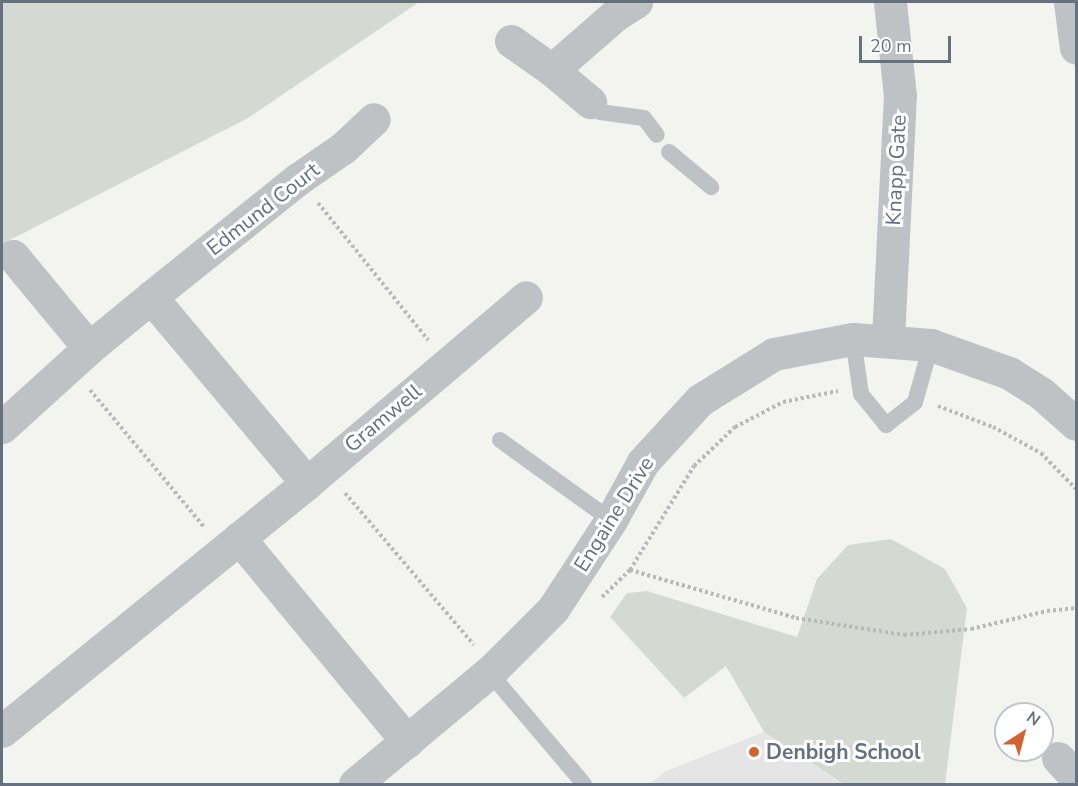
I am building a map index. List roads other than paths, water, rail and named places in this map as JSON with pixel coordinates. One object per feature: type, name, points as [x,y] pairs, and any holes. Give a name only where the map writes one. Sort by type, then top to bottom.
[{"type":"street","points":[[552,70],[615,15],[636,2]]},
{"type":"street","name":"Knapp Gate","points":[[888,339],[900,96],[890,2]]},
{"type":"street","points":[[1070,2],[1077,48]]},
{"type":"street","points":[[511,40],[590,102]]},
{"type":"street","name":"Edmund Court","points":[[2,427],[151,297],[298,179],[343,148],[374,119]]},
{"type":"street","points":[[13,256],[80,358]]},
{"type":"street","points":[[151,297],[315,476]]},
{"type":"street","name":"Gramwell","points":[[2,730],[315,476],[526,297]]},
{"type":"street","name":"Engaine Drive","points":[[355,784],[491,670],[553,609],[611,520],[643,462],[700,400],[774,354],[853,339],[888,339],[931,345],[1009,373],[1042,394],[1077,424]]},
{"type":"street","points":[[231,544],[407,741]]},
{"type":"lane","points":[[590,102],[600,112],[644,118],[657,135]]},
{"type":"lane","points":[[669,152],[711,187]]},
{"type":"lane","points":[[853,339],[861,394],[886,425],[915,402],[931,345]]},
{"type":"lane","points":[[500,440],[611,520]]},
{"type":"lane","points":[[491,670],[584,784]]},
{"type":"place","name":"Denbigh School","points":[[754,752]]}]
